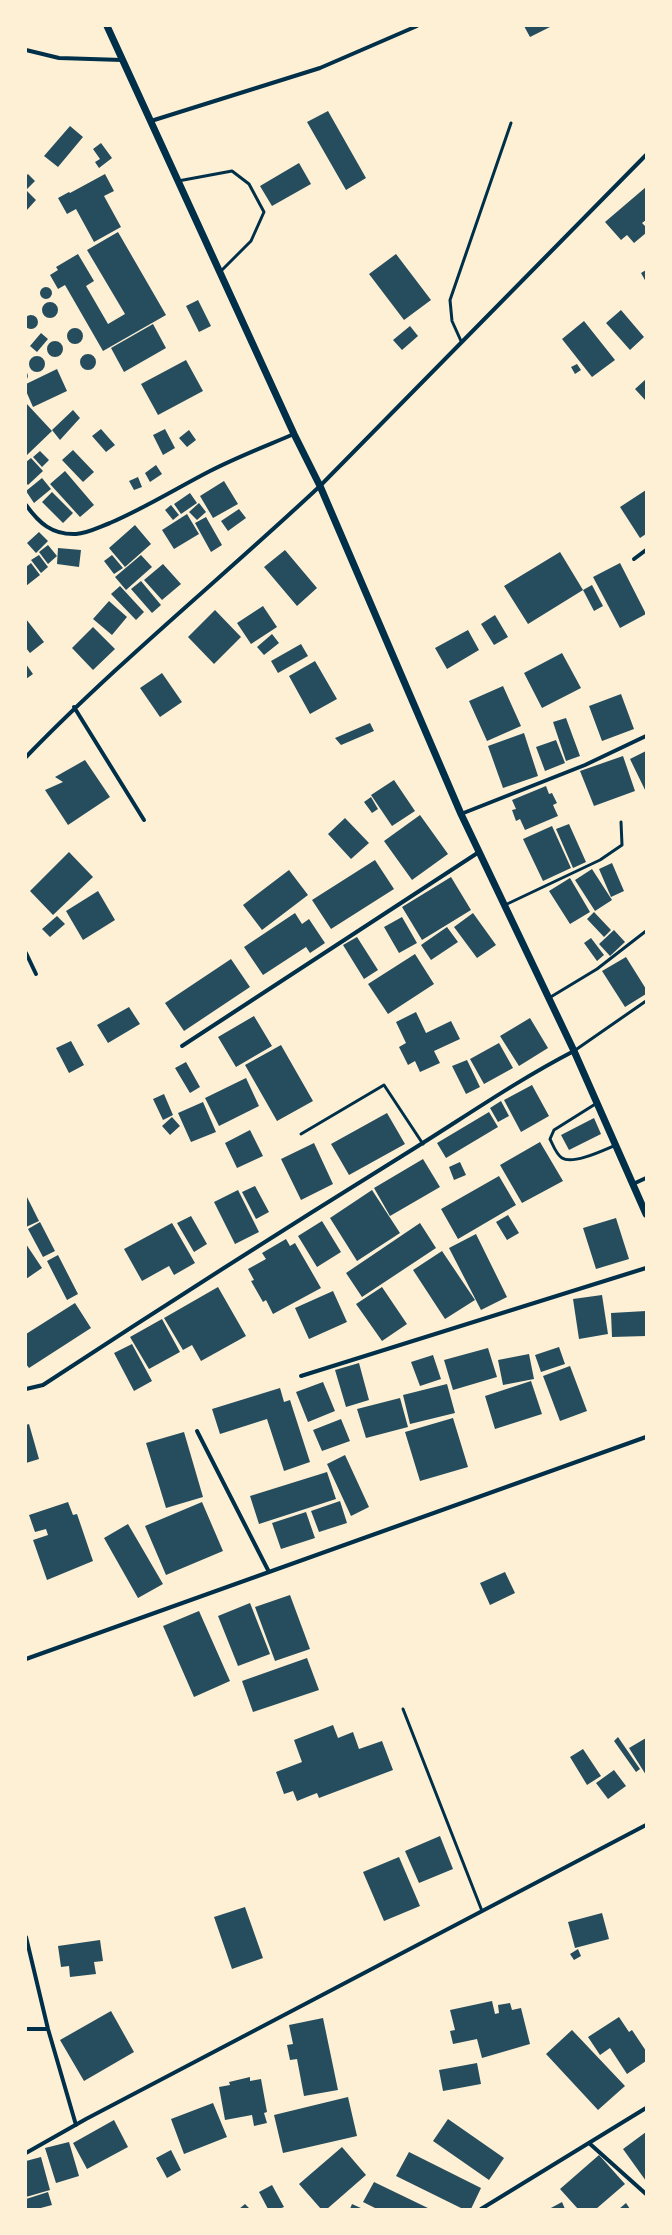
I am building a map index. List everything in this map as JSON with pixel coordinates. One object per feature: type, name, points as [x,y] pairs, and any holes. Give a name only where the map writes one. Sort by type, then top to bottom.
[{"type":"street","points":[[107,26],[294,434],[320,486],[462,814],[598,1103],[646,1214]]},
{"type":"street","points":[[151,121],[320,68],[417,26]]},
{"type":"street","points":[[26,50],[59,58],[123,60]]},
{"type":"street","points":[[26,757],[74,707],[272,532],[320,486],[646,155]]},
{"type":"street","points":[[26,505],[36,520],[47,528],[62,533],[77,534],[93,530],[162,498],[210,470],[294,434]]},
{"type":"street","points":[[634,559],[646,550]]},
{"type":"street","points":[[74,707],[144,820]]},
{"type":"street","points":[[462,814],[585,765],[646,736]]},
{"type":"street","points":[[182,1046],[479,851]]},
{"type":"street","points":[[26,953],[36,974]]},
{"type":"street","points":[[26,1389],[43,1385],[241,1256],[423,1144],[531,1073],[574,1052]]},
{"type":"street","points":[[633,1184],[646,1178]]},
{"type":"street","points":[[301,1376],[646,1268]]},
{"type":"street","points":[[197,1431],[269,1572]]},
{"type":"street","points":[[26,1659],[646,1437]]},
{"type":"street","points":[[26,2153],[76,2125],[646,1825]]},
{"type":"street","points":[[26,1937],[48,2029],[76,2125]]},
{"type":"street","points":[[26,2029],[48,2029]]},
{"type":"street","points":[[481,2209],[646,2108]]},
{"type":"street","points":[[589,2143],[646,2194]]},
{"type":"lane","points":[[462,341],[452,321],[450,300],[511,123]]},
{"type":"lane","points":[[178,181],[232,170],[249,184],[264,212],[251,241],[220,272]]},
{"type":"lane","points":[[505,905],[600,860],[622,845],[621,822]]},
{"type":"lane","points":[[549,998],[596,969],[646,931]]},
{"type":"lane","points":[[574,1052],[646,1001]]},
{"type":"lane","points":[[301,1134],[384,1085],[423,1144]]},
{"type":"lane","points":[[598,1103],[554,1130],[550,1139],[556,1152],[562,1158],[573,1160],[616,1146]]},
{"type":"lane","points":[[403,1709],[482,1911]]},
{"type":"building","points":[[524,26],[552,26],[530,37]]},
{"type":"building","points":[[328,111],[366,178],[346,190],[307,122]]},
{"type":"building","points":[[70,126],[83,137],[58,167],[44,156]]},
{"type":"building","points":[[101,143],[112,158],[99,168],[95,162],[100,159],[93,149]]},
{"type":"building","points":[[299,163],[311,184],[272,206],[260,186]]},
{"type":"building","points":[[28,174],[35,181],[26,190],[26,176]]},
{"type":"building","points":[[105,174],[114,191],[104,196],[121,227],[94,242],[76,209],[67,214],[58,198]]},
{"type":"building","points":[[646,187],[646,220],[642,223],[646,227],[646,233],[634,243],[627,235],[621,240],[605,222]]},
{"type":"building","points":[[27,191],[36,200],[26,211],[26,192]]},
{"type":"building","points":[[118,232],[166,315],[103,351],[65,285],[58,289],[50,275],[58,270],[56,267],[78,254],[94,281],[86,286],[108,324],[125,314],[87,250]]},
{"type":"building","points":[[396,254],[431,300],[404,320],[369,274]]},
{"type":"building","points":[[646,270],[646,282],[641,273]]},
{"type":"building","points":[[48,287],[51,288],[51,298],[44,299],[41,298],[40,291],[41,288]]},
{"type":"building","points":[[198,300],[211,326],[199,332],[186,306]]},
{"type":"building","points":[[50,302],[57,307],[58,310],[53,317],[50,318],[43,313],[42,310],[47,303]]},
{"type":"building","points":[[621,310],[644,337],[630,350],[606,323]]},
{"type":"building","points":[[31,315],[36,317],[38,322],[36,327],[31,329],[26,327],[24,322],[26,317]]},
{"type":"building","points":[[584,321],[615,360],[592,377],[562,339]]},
{"type":"building","points":[[153,324],[166,348],[124,372],[111,348]]},
{"type":"building","points":[[410,326],[418,336],[402,350],[393,340]]},
{"type":"building","points":[[75,328],[81,330],[83,336],[81,342],[75,344],[69,342],[67,336],[69,330]]},
{"type":"building","points":[[41,333],[48,339],[37,352],[30,346]]},
{"type":"building","points":[[52,341],[58,341],[63,346],[61,355],[58,357],[52,357],[47,352],[47,346]]},
{"type":"building","points":[[88,354],[95,359],[96,362],[91,369],[88,370],[81,365],[80,362],[85,355]]},
{"type":"building","points":[[37,356],[43,358],[45,364],[43,370],[37,372],[31,370],[29,364],[31,358]]},
{"type":"building","points":[[186,360],[203,391],[158,415],[141,384]]},
{"type":"building","points":[[577,364],[581,370],[575,374],[571,367]]},
{"type":"building","points":[[26,369],[28,376],[26,382]]},
{"type":"building","points":[[57,369],[67,391],[33,407],[26,391],[26,384]]},
{"type":"building","points":[[646,379],[646,401],[635,389]]},
{"type":"building","points":[[26,403],[52,431],[27,455],[26,454]]},
{"type":"building","points":[[73,410],[80,418],[60,440],[52,430]]},
{"type":"building","points":[[101,429],[115,445],[106,452],[92,436]]},
{"type":"building","points":[[165,429],[175,448],[163,455],[153,435]]},
{"type":"building","points":[[189,430],[196,440],[187,447],[179,438]]},
{"type":"building","points":[[73,450],[94,472],[83,482],[62,460]]},
{"type":"building","points":[[40,451],[49,460],[42,467],[33,457]]},
{"type":"building","points":[[31,458],[43,471],[28,485],[26,483],[26,462]]},
{"type":"building","points":[[156,465],[162,474],[150,482],[145,473]]},
{"type":"building","points":[[65,471],[94,505],[80,517],[50,484]]},
{"type":"building","points":[[138,477],[142,487],[134,490],[129,481]]},
{"type":"building","points":[[42,478],[51,489],[34,503],[26,491]]},
{"type":"building","points":[[224,481],[238,504],[213,518],[200,496]]},
{"type":"building","points":[[646,490],[646,534],[640,538],[620,507]]},
{"type":"building","points":[[52,492],[73,513],[63,523],[42,502]]},
{"type":"building","points":[[190,493],[197,503],[181,514],[174,504]]},
{"type":"building","points":[[199,503],[206,512],[197,520],[189,512]]},
{"type":"building","points":[[171,505],[179,515],[173,520],[165,510]]},
{"type":"building","points":[[239,509],[246,518],[228,531],[221,521]]},
{"type":"building","points":[[187,514],[199,534],[174,549],[162,530]]},
{"type":"building","points":[[206,517],[222,545],[211,552],[195,523]]},
{"type":"building","points":[[135,525],[151,544],[125,567],[109,548]]},
{"type":"building","points":[[39,532],[48,541],[36,553],[27,543]]},
{"type":"building","points":[[48,545],[57,556],[48,564],[39,552]]},
{"type":"building","points":[[58,548],[81,550],[79,567],[57,564]]},
{"type":"building","points":[[285,550],[317,588],[297,606],[264,567]]},
{"type":"building","points":[[560,552],[583,590],[528,624],[504,586]]},
{"type":"building","points":[[39,555],[48,567],[41,573],[31,560]]},
{"type":"building","points":[[112,555],[123,568],[114,574],[104,561]]},
{"type":"building","points":[[141,555],[152,567],[126,590],[115,577]]},
{"type":"building","points":[[31,563],[40,575],[26,586],[26,567]]},
{"type":"building","points":[[620,563],[646,614],[620,628],[593,577]]},
{"type":"building","points":[[163,564],[181,584],[162,600],[144,580]]},
{"type":"building","points":[[141,581],[161,605],[152,613],[131,589]]},
{"type":"building","points":[[592,585],[603,606],[594,611],[583,590]]},
{"type":"building","points":[[120,586],[144,612],[136,620],[111,594]]},
{"type":"building","points":[[109,601],[127,617],[112,635],[93,619]]},
{"type":"building","points":[[263,606],[277,627],[251,644],[237,623]]},
{"type":"building","points":[[215,610],[241,637],[214,664],[188,637]]},
{"type":"building","points":[[495,615],[508,637],[494,645],[481,624]]},
{"type":"building","points":[[26,619],[44,642],[30,653],[26,648]]},
{"type":"building","points":[[93,627],[115,649],[93,670],[72,648]]},
{"type":"building","points":[[468,630],[479,650],[447,669],[435,648]]},
{"type":"building","points":[[272,634],[279,643],[264,655],[257,647]]},
{"type":"building","points":[[301,644],[308,656],[278,673],[271,661]]},
{"type":"building","points":[[562,653],[581,688],[542,708],[524,673]]},
{"type":"building","points":[[315,661],[337,699],[310,714],[289,676]]},
{"type":"building","points":[[26,664],[33,674],[26,679]]},
{"type":"building","points":[[162,673],[182,702],[160,717],[140,688]]},
{"type":"building","points":[[503,686],[521,726],[487,741],[469,701]]},
{"type":"building","points":[[621,694],[634,729],[602,741],[589,706]]},
{"type":"building","points":[[566,718],[580,756],[566,761],[553,722]]},
{"type":"building","points":[[370,723],[374,731],[341,745],[335,738]]},
{"type":"building","points":[[524,733],[538,776],[503,788],[488,746]]},
{"type":"building","points":[[556,740],[565,763],[545,771],[536,747]]},
{"type":"building","points":[[646,751],[646,792],[630,759]]},
{"type":"building","points":[[623,756],[635,791],[594,806],[580,771]]},
{"type":"building","points":[[85,760],[110,797],[68,825],[45,790],[63,782],[55,777]]},
{"type":"building","points":[[394,780],[415,811],[392,826],[371,795]]},
{"type":"building","points":[[546,786],[549,794],[552,793],[557,803],[553,805],[558,816],[525,830],[520,819],[516,821],[512,810],[516,809],[512,800]]},
{"type":"building","points":[[371,797],[378,809],[372,813],[364,802]]},
{"type":"building","points":[[420,815],[448,854],[412,880],[384,841]]},
{"type":"building","points":[[345,818],[369,843],[351,859],[328,834]]},
{"type":"building","points":[[569,824],[586,862],[573,868],[556,829]]},
{"type":"building","points":[[552,826],[571,868],[543,881],[523,839]]},
{"type":"building","points":[[69,852],[93,877],[53,915],[30,891]]},
{"type":"building","points":[[375,860],[394,889],[331,929],[312,900]]},
{"type":"building","points":[[612,863],[624,891],[611,897],[599,869]]},
{"type":"building","points":[[592,869],[612,900],[595,911],[575,880]]},
{"type":"building","points":[[289,870],[308,895],[262,930],[243,905]]},
{"type":"building","points":[[451,877],[471,910],[422,940],[402,907]]},
{"type":"building","points":[[570,878],[590,912],[570,924],[549,891]]},
{"type":"building","points":[[98,891],[115,920],[83,940],[66,911]]},
{"type":"building","points":[[594,912],[611,930],[604,937],[587,919]]},
{"type":"building","points":[[295,913],[302,924],[309,919],[325,943],[310,953],[306,947],[263,975],[244,947]]},
{"type":"building","points":[[473,913],[496,945],[477,958],[454,927]]},
{"type":"building","points":[[57,916],[65,924],[50,937],[42,929]]},
{"type":"building","points":[[402,917],[417,943],[399,953],[384,927]]},
{"type":"building","points":[[447,927],[458,942],[431,960],[421,945]]},
{"type":"building","points":[[614,930],[625,942],[610,956],[599,944]]},
{"type":"building","points":[[357,937],[378,970],[364,979],[343,945]]},
{"type":"building","points":[[591,938],[604,955],[597,961],[584,943]]},
{"type":"building","points":[[415,954],[434,984],[388,1014],[368,984]]},
{"type":"building","points":[[626,957],[646,989],[646,994],[625,1007],[602,971]]},
{"type":"building","points":[[231,959],[250,987],[184,1031],[165,1003]]},
{"type":"building","points":[[129,1007],[140,1024],[108,1043],[97,1025]]},
{"type":"building","points":[[416,1012],[426,1033],[451,1021],[460,1039],[434,1051],[440,1063],[420,1072],[415,1061],[408,1065],[399,1047],[406,1043],[396,1022]]},
{"type":"building","points":[[254,1016],[272,1046],[236,1067],[218,1037]]},
{"type":"building","points":[[530,1018],[548,1048],[519,1066],[500,1036]]},
{"type":"building","points":[[71,1041],[84,1065],[69,1073],[56,1048]]},
{"type":"building","points":[[499,1043],[513,1068],[484,1084],[470,1059]]},
{"type":"building","points":[[281,1045],[313,1101],[277,1121],[245,1065]]},
{"type":"building","points":[[467,1060],[480,1087],[466,1094],[452,1066]]},
{"type":"building","points":[[186,1062],[200,1087],[190,1093],[175,1068]]},
{"type":"building","points":[[246,1078],[259,1106],[219,1126],[205,1098]]},
{"type":"building","points":[[532,1085],[549,1116],[521,1132],[504,1100]]},
{"type":"building","points":[[164,1094],[173,1115],[163,1120],[153,1099]]},
{"type":"building","points":[[501,1101],[509,1116],[498,1122],[490,1108]]},
{"type":"building","points":[[203,1102],[216,1132],[191,1142],[178,1113]]},
{"type":"building","points":[[489,1112],[498,1127],[446,1158],[437,1143]]},
{"type":"building","points":[[387,1113],[405,1144],[349,1175],[331,1144]]},
{"type":"building","points":[[172,1117],[180,1126],[170,1135],[162,1126]]},
{"type":"building","points":[[594,1118],[601,1134],[569,1150],[561,1135]]},
{"type":"building","points":[[250,1130],[263,1156],[237,1168],[225,1143]]},
{"type":"building","points":[[540,1142],[563,1181],[522,1203],[500,1165]]},
{"type":"building","points":[[314,1143],[333,1184],[301,1200],[281,1159]]},
{"type":"building","points":[[423,1159],[440,1187],[390,1216],[374,1188]]},
{"type":"building","points":[[460,1162],[466,1175],[454,1180],[449,1167]]},
{"type":"building","points":[[499,1176],[516,1205],[458,1239],[441,1209]]},
{"type":"building","points":[[255,1186],[269,1212],[256,1219],[242,1192]]},
{"type":"building","points":[[238,1190],[259,1232],[235,1244],[214,1202]]},
{"type":"building","points":[[372,1190],[400,1233],[357,1261],[330,1218]]},
{"type":"building","points":[[26,1195],[39,1221],[26,1227]]},
{"type":"building","points":[[508,1215],[519,1233],[507,1240],[496,1222]]},
{"type":"building","points":[[191,1216],[207,1244],[194,1252],[177,1223]]},
{"type":"building","points":[[616,1218],[629,1259],[596,1269],[583,1228]]},
{"type":"building","points":[[322,1221],[341,1252],[317,1267],[298,1236]]},
{"type":"building","points":[[40,1222],[55,1251],[43,1257],[28,1229]]},
{"type":"building","points":[[172,1223],[195,1263],[174,1275],[169,1266],[142,1281],[124,1249]]},
{"type":"building","points":[[420,1223],[436,1248],[362,1297],[346,1273]]},
{"type":"building","points":[[476,1234],[507,1297],[481,1310],[449,1248]]},
{"type":"building","points":[[286,1239],[290,1246],[295,1243],[321,1288],[273,1314],[266,1300],[263,1302],[251,1281],[254,1280],[248,1269],[266,1259],[262,1253]]},
{"type":"building","points":[[26,1244],[42,1268],[26,1279]]},
{"type":"building","points":[[442,1251],[475,1300],[445,1319],[413,1270]]},
{"type":"building","points":[[58,1255],[78,1294],[67,1300],[47,1261]]},
{"type":"building","points":[[218,1287],[246,1336],[201,1361],[192,1345],[183,1350],[164,1318]]},
{"type":"building","points":[[382,1287],[407,1324],[382,1341],[356,1304]]},
{"type":"building","points":[[333,1291],[347,1322],[309,1339],[295,1308]]},
{"type":"building","points":[[602,1295],[608,1334],[579,1339],[573,1299]]},
{"type":"building","points":[[75,1303],[91,1328],[29,1368],[26,1364],[26,1334]]},
{"type":"building","points":[[646,1311],[646,1336],[612,1337],[611,1313]]},
{"type":"building","points":[[162,1319],[180,1352],[149,1369],[130,1337]]},
{"type":"building","points":[[132,1344],[152,1381],[134,1391],[114,1353]]},
{"type":"building","points":[[559,1347],[565,1364],[541,1372],[535,1355]]},
{"type":"building","points":[[488,1348],[497,1377],[453,1390],[444,1360]]},
{"type":"building","points":[[529,1354],[534,1379],[503,1385],[498,1360]]},
{"type":"building","points":[[433,1355],[441,1379],[420,1386],[411,1362]]},
{"type":"building","points":[[359,1363],[369,1400],[346,1407],[335,1370]]},
{"type":"building","points":[[570,1366],[587,1411],[560,1421],[543,1376]]},
{"type":"building","points":[[531,1381],[542,1414],[495,1429],[485,1396]]},
{"type":"building","points":[[323,1382],[335,1411],[308,1422],[296,1392]]},
{"type":"building","points":[[447,1384],[455,1413],[410,1424],[403,1395]]},
{"type":"building","points":[[280,1388],[284,1402],[290,1400],[310,1462],[284,1471],[267,1419],[220,1434],[212,1409]]},
{"type":"building","points":[[400,1398],[408,1427],[366,1438],[357,1409]]},
{"type":"building","points":[[453,1418],[468,1467],[420,1481],[405,1432]]},
{"type":"building","points":[[341,1419],[350,1441],[322,1451],[313,1430]]},
{"type":"building","points":[[29,1424],[39,1459],[26,1463],[26,1425]]},
{"type":"building","points":[[184,1432],[203,1497],[166,1508],[146,1443]]},
{"type":"building","points":[[345,1455],[369,1507],[351,1516],[327,1464]]},
{"type":"building","points":[[327,1472],[336,1499],[259,1524],[250,1496]]},
{"type":"building","points":[[340,1501],[347,1523],[319,1532],[311,1511]]},
{"type":"building","points":[[68,1502],[73,1515],[77,1514],[93,1561],[47,1580],[33,1540],[48,1535],[46,1529],[35,1532],[29,1515]]},
{"type":"building","points":[[202,1502],[223,1551],[166,1575],[145,1526]]},
{"type":"building","points":[[306,1512],[315,1538],[281,1549],[272,1523]]},
{"type":"building","points":[[128,1524],[163,1584],[138,1598],[104,1538]]},
{"type":"building","points":[[505,1572],[515,1593],[490,1605],[480,1583]]},
{"type":"building","points":[[290,1595],[310,1649],[275,1661],[255,1607]]},
{"type":"building","points":[[250,1603],[270,1654],[238,1666],[218,1616]]},
{"type":"building","points":[[199,1611],[230,1681],[194,1697],[163,1626]]},
{"type":"building","points":[[307,1658],[319,1690],[253,1712],[242,1681]]},
{"type":"building","points":[[333,1725],[338,1738],[353,1732],[359,1749],[382,1741],[393,1770],[319,1798],[317,1793],[297,1801],[293,1791],[284,1794],[276,1772],[302,1762],[294,1740]]},
{"type":"building","points":[[618,1737],[640,1769],[636,1772],[614,1741]]},
{"type":"building","points":[[646,1738],[646,1775],[629,1748]]},
{"type":"building","points":[[583,1749],[601,1776],[587,1785],[570,1757]]},
{"type":"building","points":[[614,1770],[626,1786],[608,1799],[596,1783]]},
{"type":"building","points":[[440,1836],[453,1869],[419,1883],[405,1851]]},
{"type":"building","points":[[399,1857],[420,1906],[384,1921],[363,1872]]},
{"type":"building","points":[[245,1907],[263,1958],[232,1969],[214,1917]]},
{"type":"building","points":[[602,1913],[609,1939],[575,1948],[568,1922]]},
{"type":"building","points":[[100,1940],[103,1961],[94,1962],[96,1974],[70,1977],[69,1966],[61,1967],[58,1946]]},
{"type":"building","points":[[578,1949],[581,1956],[574,1960],[570,1954]]},
{"type":"building","points":[[492,2001],[495,2014],[499,2013],[498,2005],[510,2003],[512,2010],[521,2008],[530,2044],[482,2058],[477,2039],[453,2044],[450,2031],[455,2030],[450,2010]]},
{"type":"building","points":[[111,2011],[134,2052],[84,2081],[60,2040]]},
{"type":"building","points":[[619,2017],[629,2032],[632,2030],[646,2051],[646,2061],[627,2074],[610,2048],[600,2055],[588,2037]]},
{"type":"building","points":[[323,2018],[338,2090],[304,2096],[297,2059],[290,2060],[287,2045],[293,2044],[289,2025]]},
{"type":"building","points":[[572,2030],[625,2086],[598,2110],[546,2054]]},
{"type":"building","points":[[477,2063],[481,2084],[443,2091],[439,2070]]},
{"type":"building","points":[[250,2077],[250,2081],[261,2079],[267,2112],[264,2113],[267,2123],[254,2126],[252,2115],[225,2120],[219,2087],[230,2085],[229,2082]]},
{"type":"building","points":[[348,2097],[357,2136],[283,2153],[274,2115]]},
{"type":"building","points":[[213,2103],[227,2137],[184,2154],[171,2119]]},
{"type":"building","points":[[448,2119],[504,2158],[489,2180],[433,2141]]},
{"type":"building","points":[[114,2120],[128,2147],[87,2169],[73,2143]]},
{"type":"building","points":[[646,2132],[646,2181],[623,2149]]},
{"type":"building","points":[[69,2142],[79,2176],[56,2183],[45,2148]]},
{"type":"building","points":[[342,2147],[366,2175],[327,2209],[321,2209],[299,2184]]},
{"type":"building","points":[[171,2150],[181,2170],[167,2178],[156,2158]]},
{"type":"building","points":[[409,2152],[481,2188],[471,2209],[463,2209],[396,2176]]},
{"type":"building","points":[[599,2155],[625,2184],[596,2209],[578,2209],[560,2189]]},
{"type":"building","points":[[41,2157],[50,2190],[26,2197],[26,2161]]},
{"type":"building","points":[[374,2182],[430,2209],[377,2209],[363,2202]]},
{"type":"building","points":[[272,2185],[284,2207],[279,2209],[268,2209],[259,2192]]},
{"type":"building","points":[[48,2192],[52,2205],[37,2209],[26,2209],[26,2199]]},
{"type":"building","points":[[562,2202],[565,2209],[549,2209]]},
{"type":"building","points":[[626,2203],[630,2209],[619,2209]]},
{"type":"building","points":[[245,2204],[250,2209],[239,2209]]},
{"type":"building","points":[[352,2204],[363,2209],[350,2209]]}]
